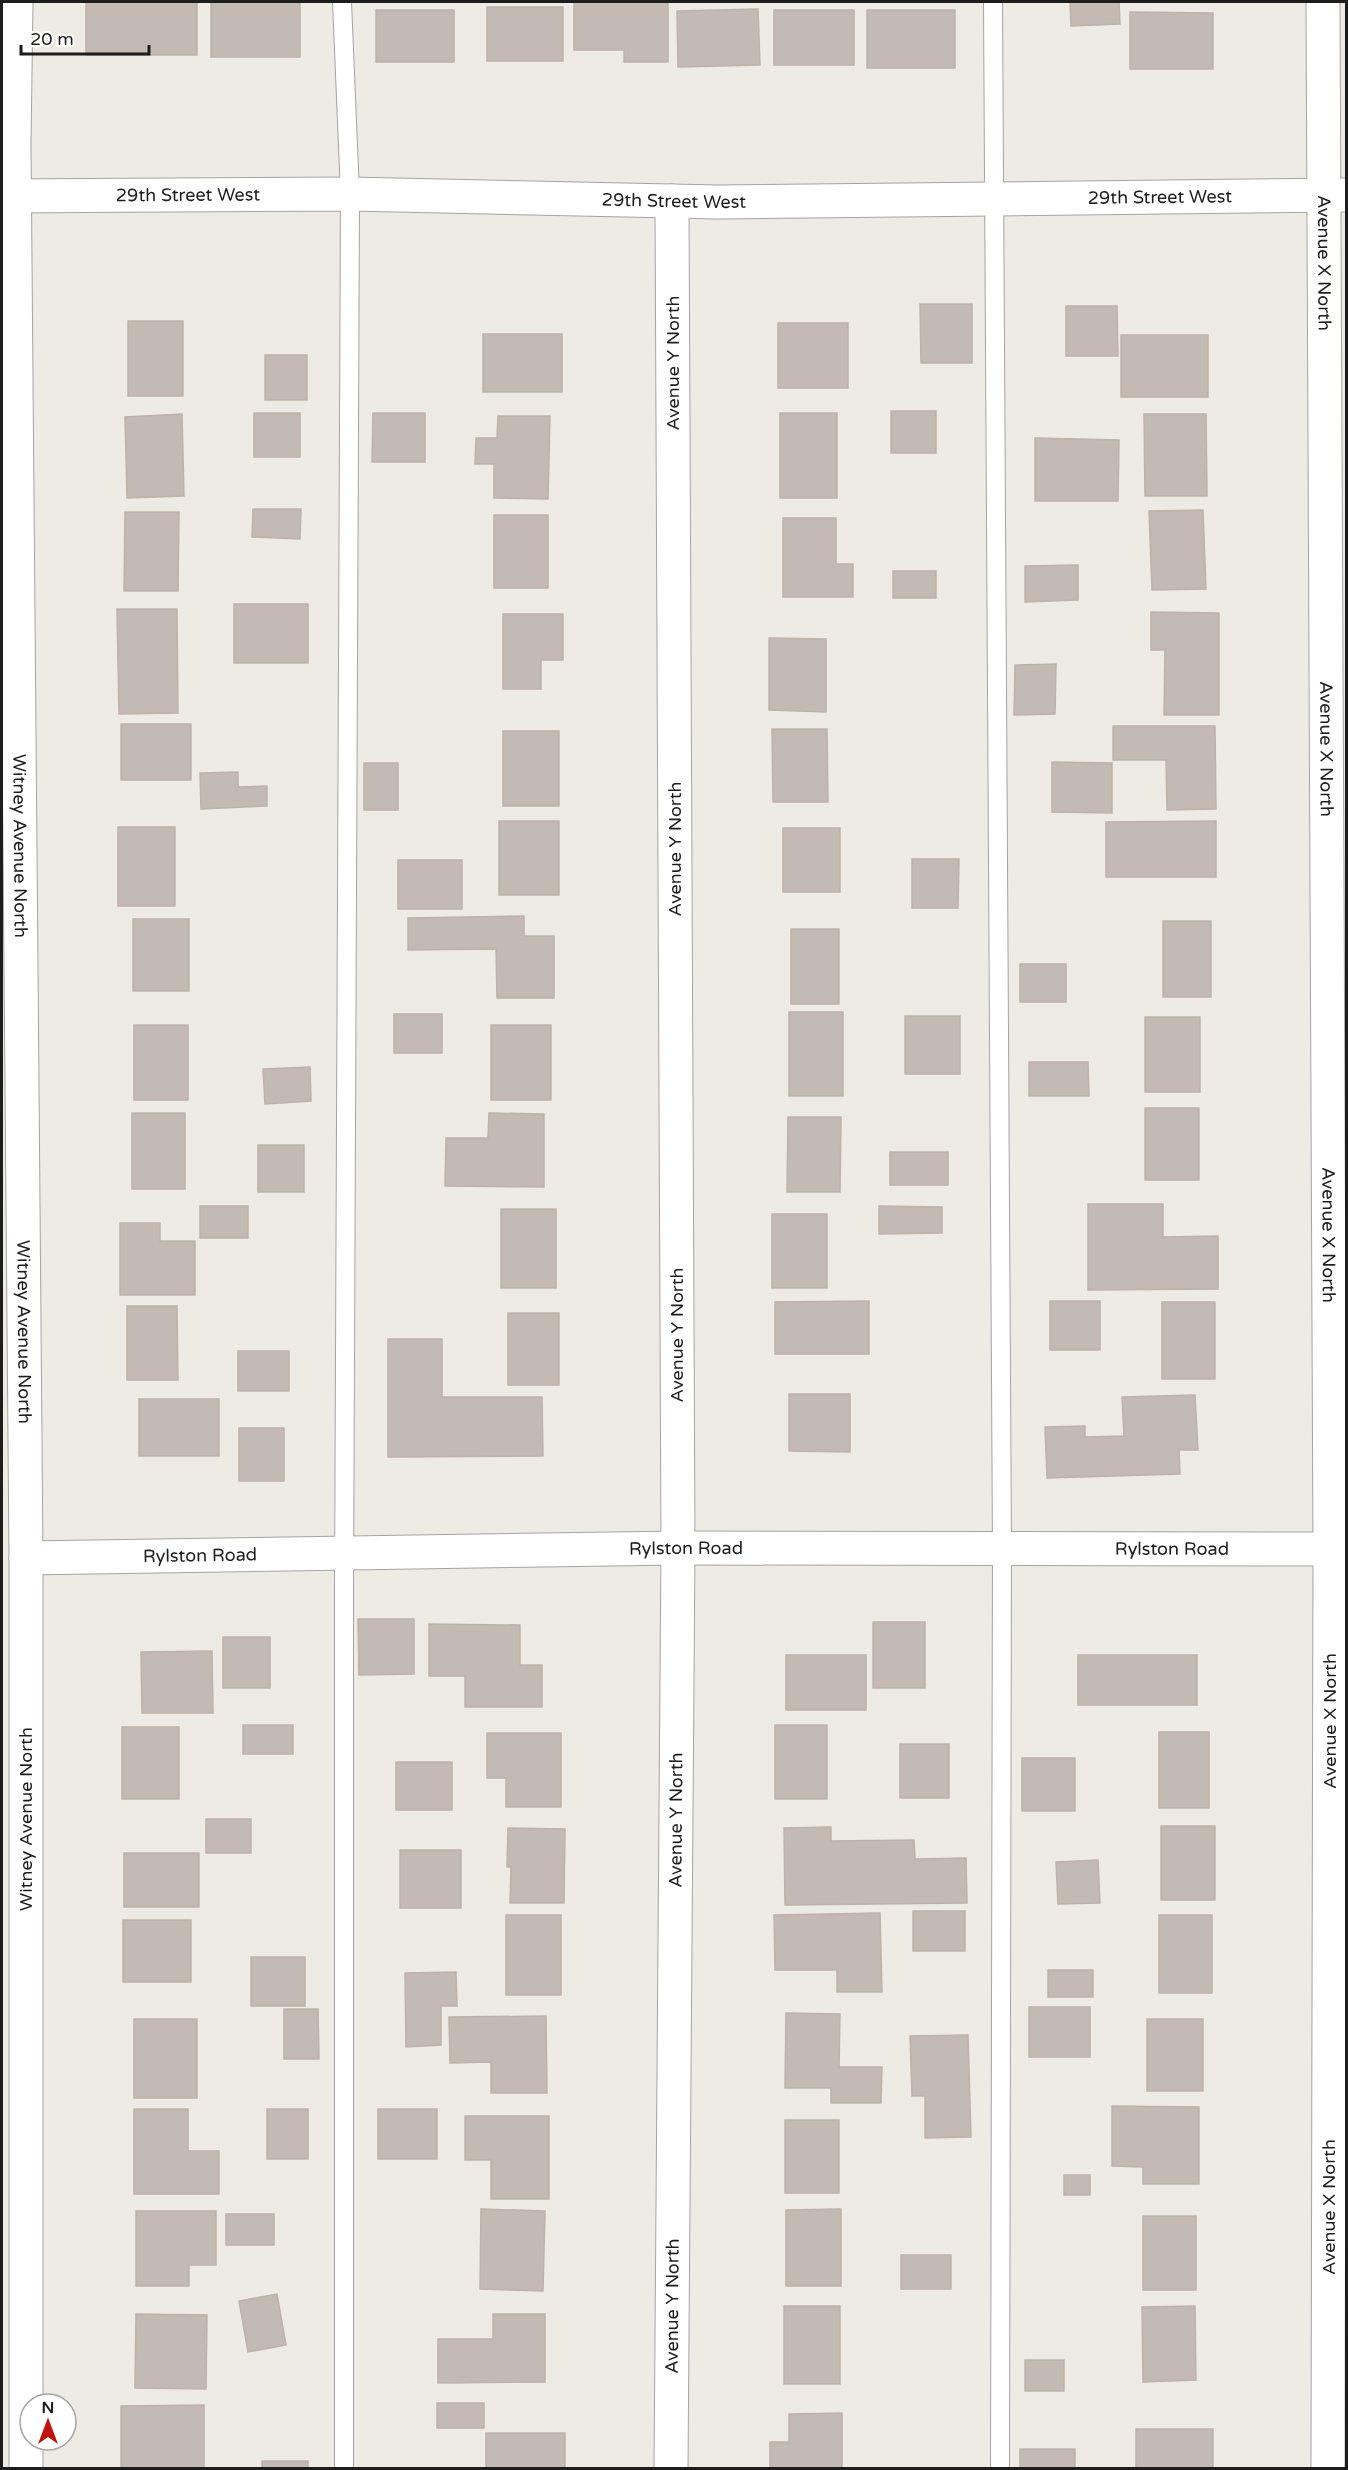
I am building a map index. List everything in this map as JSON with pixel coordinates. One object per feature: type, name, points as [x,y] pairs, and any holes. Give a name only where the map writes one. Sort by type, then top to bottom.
[{"type":"street","name":"Witney Avenue North","points":[[16,2],[8,197],[26,1558],[26,2469]]},
{"type":"street","name":"Avenue X North","points":[[1323,2],[1335,195],[1338,1549],[1328,2469]]},
{"type":"street","name":"29th Street West","points":[[8,197],[350,194],[672,201],[994,201],[1335,195]]},
{"type":"street","name":"Avenue Y North","points":[[671,2469],[678,1548],[672,201]]},
{"type":"street","name":"Rylston Road","points":[[26,1558],[678,1548],[1338,1549]]},
{"type":"lane","points":[[342,2],[350,194],[344,1552],[344,2469]]},
{"type":"lane","points":[[993,2],[1002,1549],[1000,2469]]},
{"type":"building","points":[[86,2],[197,2],[197,55],[86,55]]},
{"type":"building","points":[[211,2],[300,2],[300,57],[211,57]]},
{"type":"building","points":[[574,2],[668,2],[668,62],[624,62],[624,50],[574,50]]},
{"type":"building","points":[[1070,2],[1119,2],[1120,24],[1071,26]]},
{"type":"building","points":[[487,7],[563,7],[563,61],[487,61]]},
{"type":"building","points":[[758,9],[760,65],[678,67],[677,11]]},
{"type":"building","points":[[376,10],[454,10],[454,62],[376,62]]},
{"type":"building","points":[[774,10],[854,10],[854,65],[774,65]]},
{"type":"building","points":[[867,10],[955,10],[955,68],[867,68]]},
{"type":"building","points":[[1130,12],[1213,13],[1213,69],[1130,69]]},
{"type":"building","points":[[920,304],[972,304],[972,363],[921,363]]},
{"type":"building","points":[[1066,306],[1117,306],[1118,356],[1066,356]]},
{"type":"building","points":[[128,321],[183,321],[183,396],[128,396]]},
{"type":"building","points":[[778,323],[848,323],[848,388],[778,388]]},
{"type":"building","points":[[483,334],[562,334],[562,392],[483,392]]},
{"type":"building","points":[[1121,335],[1208,335],[1208,397],[1121,397]]},
{"type":"building","points":[[265,355],[307,355],[307,400],[265,400]]},
{"type":"building","points":[[891,411],[936,411],[936,453],[891,453]]},
{"type":"building","points":[[254,413],[300,413],[300,457],[254,457]]},
{"type":"building","points":[[373,413],[425,413],[425,462],[372,462]]},
{"type":"building","points":[[780,413],[837,413],[837,498],[780,498]]},
{"type":"building","points":[[182,414],[184,496],[127,498],[125,417]]},
{"type":"building","points":[[1144,414],[1206,414],[1207,496],[1145,496]]},
{"type":"building","points":[[498,416],[550,416],[548,499],[494,498],[494,464],[475,464],[476,438],[497,438]]},
{"type":"building","points":[[1035,438],[1119,440],[1118,501],[1035,501]]},
{"type":"building","points":[[253,509],[301,509],[300,539],[252,537]]},
{"type":"building","points":[[1203,510],[1206,589],[1152,590],[1149,511]]},
{"type":"building","points":[[125,512],[179,512],[178,591],[124,591]]},
{"type":"building","points":[[494,515],[548,515],[548,588],[494,588]]},
{"type":"building","points":[[783,518],[836,518],[836,564],[853,564],[853,597],[783,597]]},
{"type":"building","points":[[1078,565],[1078,600],[1025,602],[1025,566]]},
{"type":"building","points":[[893,571],[936,571],[936,598],[893,598]]},
{"type":"building","points":[[234,604],[308,604],[308,663],[234,663]]},
{"type":"building","points":[[117,609],[177,609],[178,713],[119,714]]},
{"type":"building","points":[[1151,612],[1219,613],[1219,715],[1164,715],[1165,650],[1151,650]]},
{"type":"building","points":[[503,614],[563,614],[563,660],[541,660],[541,689],[503,689]]},
{"type":"building","points":[[769,638],[826,639],[826,712],[769,710]]},
{"type":"building","points":[[1056,664],[1055,714],[1014,715],[1015,665]]},
{"type":"building","points":[[121,724],[191,724],[191,780],[121,780]]},
{"type":"building","points":[[1113,726],[1215,726],[1216,809],[1167,810],[1166,760],[1113,760]]},
{"type":"building","points":[[772,729],[827,729],[828,802],[773,802]]},
{"type":"building","points":[[503,731],[559,731],[559,806],[503,806]]},
{"type":"building","points":[[1052,762],[1112,763],[1112,813],[1052,812]]},
{"type":"building","points":[[364,763],[398,763],[398,810],[364,810]]},
{"type":"building","points":[[238,772],[238,787],[267,786],[267,806],[201,809],[200,773]]},
{"type":"building","points":[[499,821],[559,821],[559,895],[499,895]]},
{"type":"building","points":[[1216,821],[1216,877],[1106,877],[1106,822]]},
{"type":"building","points":[[118,827],[175,827],[175,906],[118,906]]},
{"type":"building","points":[[783,828],[840,828],[840,892],[783,892]]},
{"type":"building","points":[[912,859],[959,859],[958,908],[912,908]]},
{"type":"building","points":[[398,860],[462,860],[462,909],[398,909]]},
{"type":"building","points":[[524,916],[524,936],[554,936],[554,998],[497,998],[496,949],[408,950],[408,918]]},
{"type":"building","points":[[133,919],[189,919],[189,991],[133,991]]},
{"type":"building","points":[[1163,921],[1211,921],[1211,997],[1163,997]]},
{"type":"building","points":[[791,929],[839,929],[839,1004],[791,1004]]},
{"type":"building","points":[[1020,964],[1066,964],[1066,1002],[1020,1002]]},
{"type":"building","points":[[789,1012],[843,1012],[843,1096],[789,1096]]},
{"type":"building","points":[[394,1014],[442,1014],[442,1053],[394,1053]]},
{"type":"building","points":[[905,1016],[960,1016],[960,1074],[905,1074]]},
{"type":"building","points":[[1145,1017],[1200,1017],[1200,1092],[1145,1092]]},
{"type":"building","points":[[134,1025],[188,1025],[188,1100],[134,1100]]},
{"type":"building","points":[[491,1025],[551,1025],[551,1100],[491,1100]]},
{"type":"building","points":[[1029,1062],[1088,1062],[1089,1096],[1029,1096]]},
{"type":"building","points":[[310,1067],[311,1101],[265,1104],[263,1069]]},
{"type":"building","points":[[1145,1108],[1199,1108],[1199,1180],[1145,1180]]},
{"type":"building","points":[[132,1113],[185,1113],[185,1189],[132,1189]]},
{"type":"building","points":[[489,1113],[544,1114],[544,1187],[445,1186],[446,1138],[488,1138]]},
{"type":"building","points":[[788,1117],[841,1117],[840,1192],[787,1192]]},
{"type":"building","points":[[258,1145],[304,1145],[304,1192],[258,1192]]},
{"type":"building","points":[[890,1152],[948,1152],[948,1185],[890,1185]]},
{"type":"building","points":[[1088,1204],[1163,1204],[1163,1237],[1218,1236],[1218,1289],[1088,1290]]},
{"type":"building","points":[[200,1206],[248,1206],[248,1238],[200,1238]]},
{"type":"building","points":[[879,1206],[942,1207],[942,1233],[879,1234]]},
{"type":"building","points":[[501,1209],[556,1209],[556,1288],[501,1288]]},
{"type":"building","points":[[772,1214],[827,1214],[827,1288],[772,1288]]},
{"type":"building","points":[[120,1223],[160,1223],[160,1241],[195,1241],[195,1295],[120,1295]]},
{"type":"building","points":[[869,1301],[869,1354],[775,1354],[775,1302]]},
{"type":"building","points":[[1050,1301],[1100,1301],[1100,1350],[1050,1350]]},
{"type":"building","points":[[1162,1302],[1215,1302],[1215,1379],[1162,1379]]},
{"type":"building","points":[[127,1306],[177,1306],[178,1380],[127,1380]]},
{"type":"building","points":[[508,1313],[559,1313],[559,1385],[508,1385]]},
{"type":"building","points":[[388,1339],[442,1339],[442,1397],[542,1397],[543,1456],[388,1457]]},
{"type":"building","points":[[238,1351],[289,1351],[289,1391],[238,1391]]},
{"type":"building","points":[[789,1394],[850,1394],[850,1452],[789,1451]]},
{"type":"building","points":[[1195,1395],[1198,1450],[1179,1450],[1180,1474],[1047,1478],[1045,1427],[1085,1426],[1085,1437],[1124,1436],[1122,1397]]},
{"type":"building","points":[[139,1399],[219,1399],[219,1456],[139,1456]]},
{"type":"building","points":[[239,1428],[284,1428],[284,1481],[239,1481]]},
{"type":"building","points":[[358,1619],[414,1619],[414,1674],[359,1675]]},
{"type":"building","points":[[873,1622],[925,1622],[925,1688],[873,1688]]},
{"type":"building","points":[[429,1624],[520,1625],[520,1665],[542,1665],[542,1707],[465,1707],[465,1676],[429,1676]]},
{"type":"building","points":[[223,1637],[270,1637],[270,1688],[223,1688]]},
{"type":"building","points":[[212,1651],[213,1713],[142,1713],[141,1652]]},
{"type":"building","points":[[786,1655],[866,1655],[866,1710],[786,1710]]},
{"type":"building","points":[[1078,1655],[1197,1655],[1197,1705],[1078,1705]]},
{"type":"building","points":[[243,1725],[293,1725],[293,1754],[243,1754]]},
{"type":"building","points":[[775,1725],[827,1725],[827,1799],[775,1799]]},
{"type":"building","points":[[122,1727],[179,1727],[179,1799],[122,1799]]},
{"type":"building","points":[[1159,1732],[1209,1732],[1209,1808],[1159,1808]]},
{"type":"building","points":[[487,1733],[561,1733],[561,1807],[506,1807],[506,1778],[487,1778]]},
{"type":"building","points":[[900,1744],[949,1744],[949,1798],[900,1798]]},
{"type":"building","points":[[1022,1758],[1075,1758],[1075,1811],[1022,1811]]},
{"type":"building","points":[[396,1762],[452,1762],[452,1810],[396,1810]]},
{"type":"building","points":[[206,1819],[251,1819],[251,1853],[206,1853]]},
{"type":"building","points":[[1161,1826],[1215,1826],[1215,1900],[1161,1900]]},
{"type":"building","points":[[831,1827],[831,1841],[914,1840],[915,1859],[966,1858],[967,1903],[785,1905],[784,1828]]},
{"type":"building","points":[[508,1828],[565,1829],[564,1903],[510,1903],[511,1867],[507,1867]]},
{"type":"building","points":[[400,1850],[461,1850],[461,1908],[400,1908]]},
{"type":"building","points":[[124,1853],[199,1853],[199,1907],[124,1907]]},
{"type":"building","points":[[1098,1860],[1100,1903],[1058,1904],[1056,1862]]},
{"type":"building","points":[[913,1911],[965,1911],[965,1951],[913,1951]]},
{"type":"building","points":[[880,1913],[882,1992],[837,1992],[837,1970],[775,1970],[774,1915]]},
{"type":"building","points":[[506,1915],[561,1915],[561,1995],[506,1995]]},
{"type":"building","points":[[1159,1915],[1212,1915],[1212,1993],[1159,1993]]},
{"type":"building","points":[[123,1920],[191,1920],[191,1982],[123,1982]]},
{"type":"building","points":[[251,1957],[305,1957],[305,2006],[251,2006]]},
{"type":"building","points":[[1048,1970],[1093,1970],[1093,1997],[1048,1997]]},
{"type":"building","points":[[456,1972],[457,2006],[441,2006],[441,2045],[406,2047],[405,1973]]},
{"type":"building","points":[[1029,2007],[1090,2007],[1090,2057],[1029,2057]]},
{"type":"building","points":[[284,2009],[318,2009],[319,2059],[284,2059]]},
{"type":"building","points":[[786,2013],[840,2014],[839,2067],[882,2067],[881,2103],[831,2103],[831,2088],[785,2088]]},
{"type":"building","points":[[546,2016],[547,2093],[491,2093],[491,2062],[450,2063],[449,2017]]},
{"type":"building","points":[[134,2019],[197,2019],[197,2098],[134,2098]]},
{"type":"building","points":[[1147,2019],[1203,2019],[1203,2091],[1147,2091]]},
{"type":"building","points":[[968,2035],[971,2137],[925,2138],[925,2096],[912,2096],[910,2036]]},
{"type":"building","points":[[1112,2106],[1199,2107],[1199,2184],[1143,2184],[1143,2167],[1112,2166]]},
{"type":"building","points":[[134,2109],[188,2109],[188,2151],[219,2151],[219,2194],[134,2194]]},
{"type":"building","points":[[267,2109],[308,2109],[308,2159],[267,2159]]},
{"type":"building","points":[[378,2109],[437,2109],[437,2159],[378,2159]]},
{"type":"building","points":[[465,2116],[549,2116],[549,2199],[491,2199],[491,2160],[465,2160]]},
{"type":"building","points":[[785,2120],[839,2120],[839,2193],[785,2193]]},
{"type":"building","points":[[1064,2175],[1090,2175],[1090,2195],[1064,2195]]},
{"type":"building","points":[[481,2209],[545,2211],[543,2291],[480,2289]]},
{"type":"building","points":[[841,2209],[841,2286],[786,2286],[786,2210]]},
{"type":"building","points":[[136,2211],[216,2211],[216,2265],[189,2265],[189,2286],[136,2286]]},
{"type":"building","points":[[226,2214],[274,2214],[274,2245],[226,2245]]},
{"type":"building","points":[[1143,2216],[1196,2216],[1196,2290],[1143,2290]]},
{"type":"building","points":[[901,2255],[951,2255],[951,2289],[901,2289]]},
{"type":"building","points":[[277,2294],[286,2345],[248,2352],[239,2301]]},
{"type":"building","points":[[784,2306],[840,2306],[840,2384],[784,2384]]},
{"type":"building","points":[[1195,2306],[1196,2380],[1143,2382],[1142,2307]]},
{"type":"building","points":[[136,2314],[207,2315],[206,2389],[135,2388]]},
{"type":"building","points":[[493,2314],[545,2314],[545,2382],[438,2383],[438,2339],[493,2339]]},
{"type":"building","points":[[1025,2360],[1064,2360],[1064,2391],[1025,2391]]},
{"type":"building","points":[[437,2403],[484,2403],[484,2428],[437,2428]]},
{"type":"building","points":[[204,2405],[204,2468],[121,2468],[121,2406]]},
{"type":"building","points":[[842,2413],[842,2468],[770,2468],[770,2442],[789,2442],[789,2414]]},
{"type":"building","points":[[1136,2429],[1213,2429],[1213,2468],[1136,2468]]},
{"type":"building","points":[[486,2433],[565,2433],[565,2468],[486,2468]]},
{"type":"building","points":[[1020,2449],[1075,2449],[1075,2468],[1020,2468]]},
{"type":"building","points":[[262,2461],[308,2461],[308,2468],[262,2468]]}]
